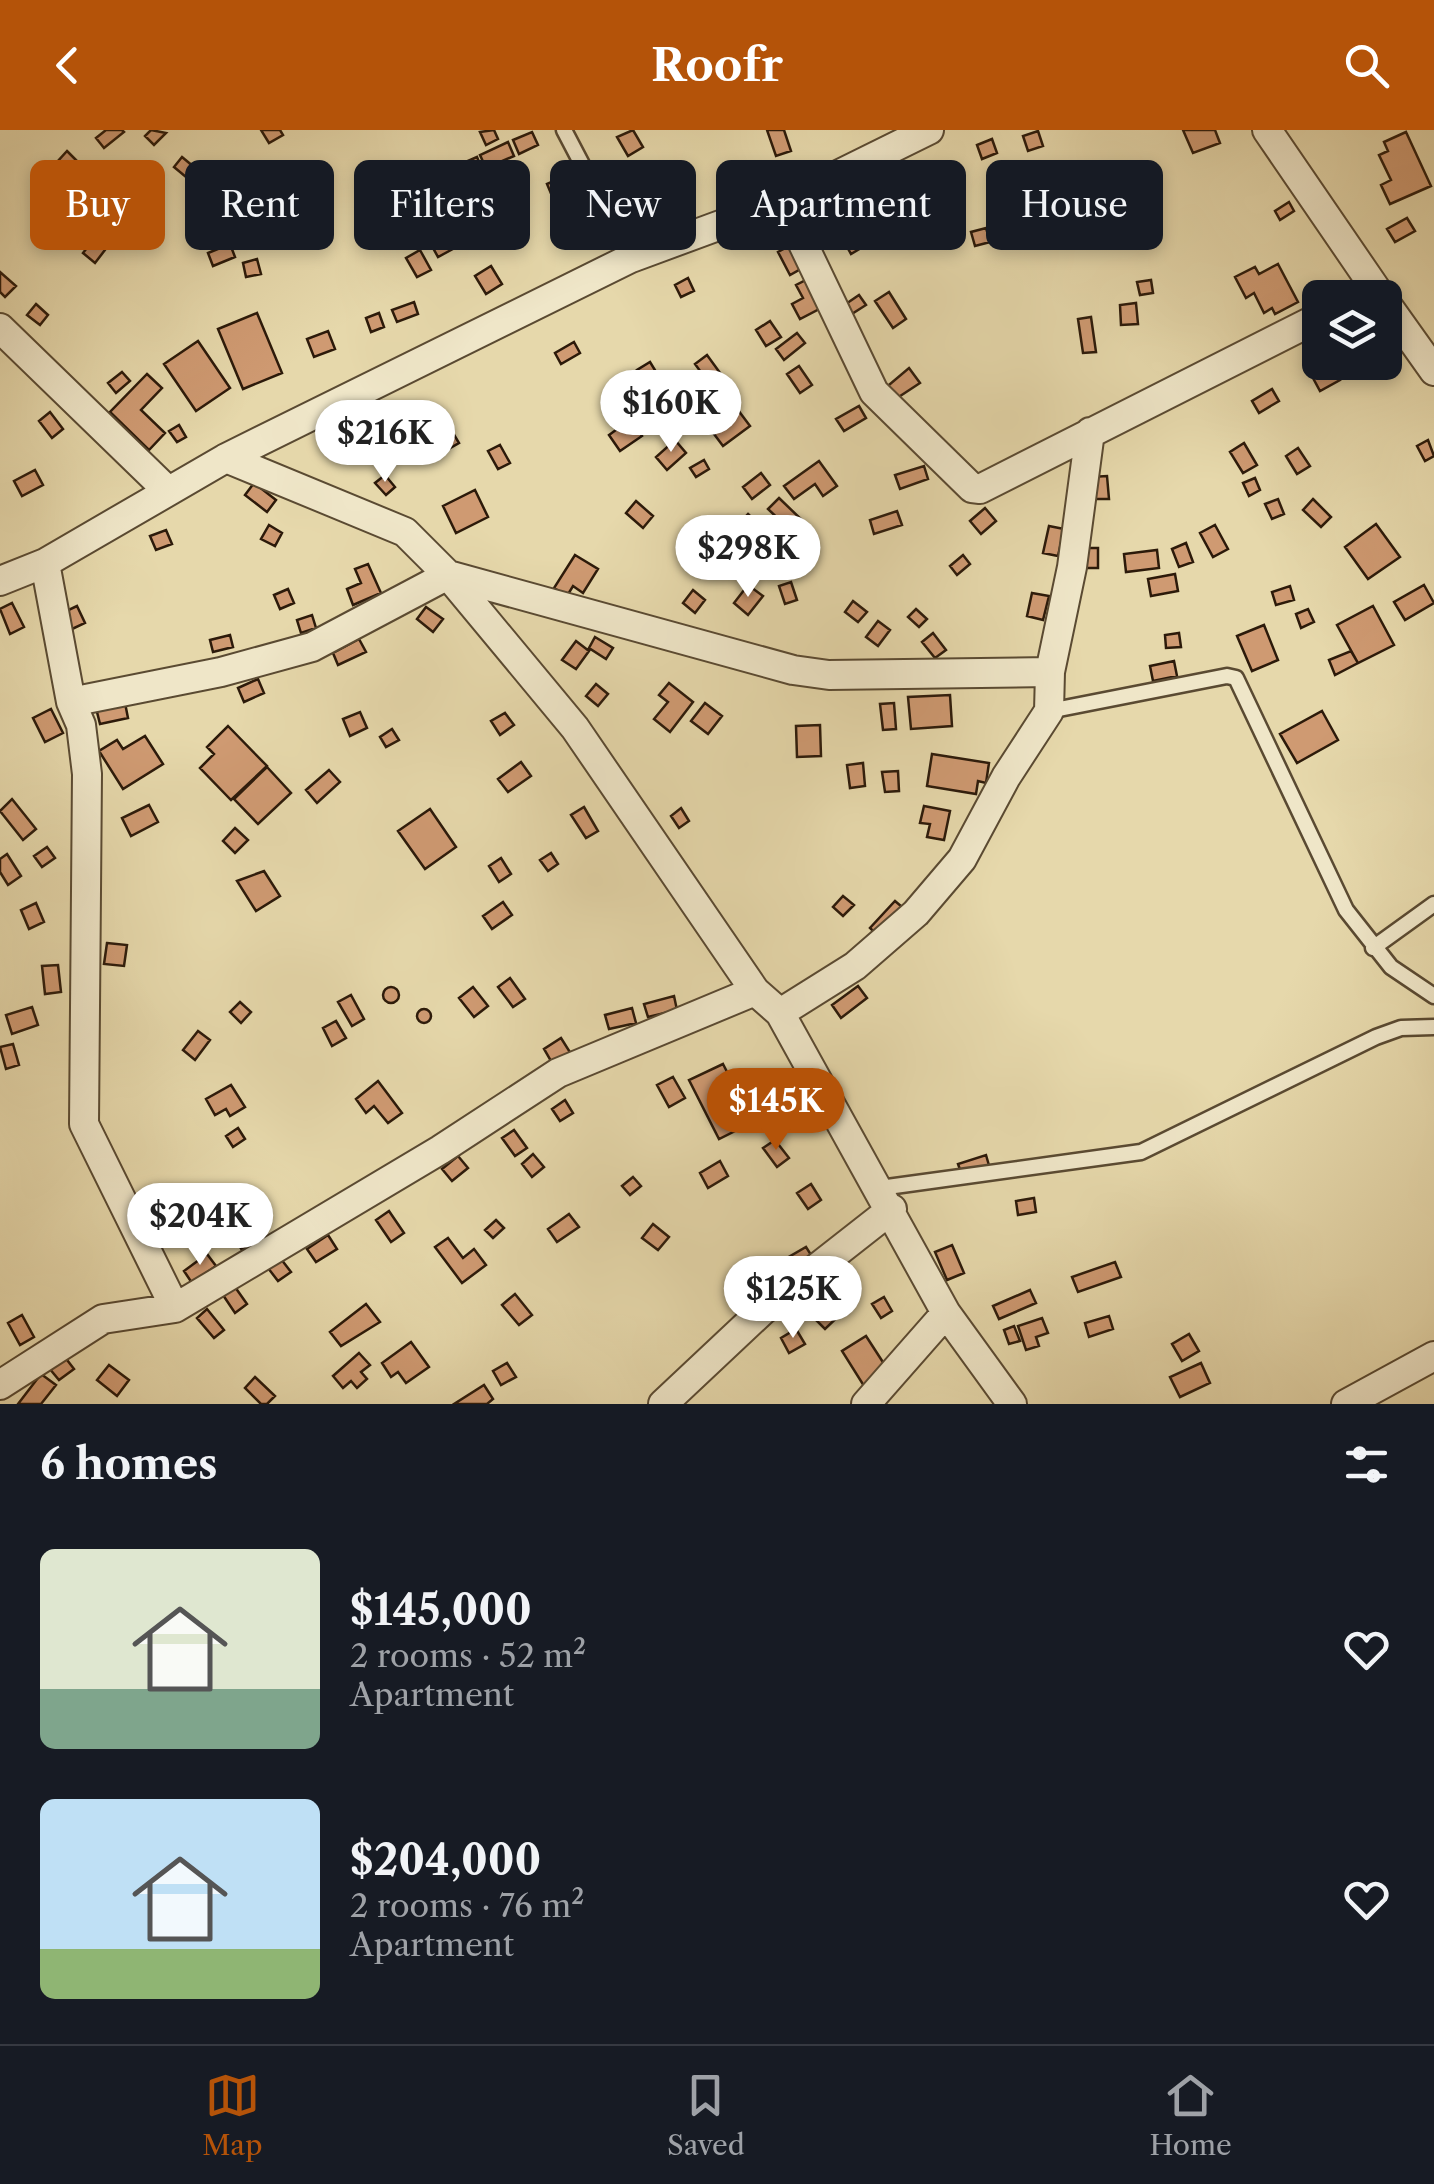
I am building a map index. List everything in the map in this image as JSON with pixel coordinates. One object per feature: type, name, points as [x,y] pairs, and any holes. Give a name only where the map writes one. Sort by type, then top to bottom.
[{"type":"street","points":[[869,160],[929,130]]},
{"type":"street","points":[[1266,130],[1365,280]]},
{"type":"street","points":[[0,581],[45,563],[226,458],[631,258],[716,227]]},
{"type":"street","points":[[807,250],[874,392],[972,488],[980,489],[1302,326]]},
{"type":"street","points":[[0,328],[167,490]]},
{"type":"street","points":[[1402,330],[1434,371]]},
{"type":"street","points":[[780,1012],[855,966],[916,914],[962,859],[1006,777],[1049,711],[1050,672],[1072,567],[1090,432]]},
{"type":"street","points":[[226,458],[406,532],[448,575],[576,728],[755,991],[780,1012],[946,1313],[1012,1404]]},
{"type":"street","points":[[45,563],[70,702],[81,725],[87,774],[84,1124],[175,1308]]},
{"type":"street","points":[[70,702],[221,672],[312,647],[448,575],[793,670],[829,674],[1050,672]]},
{"type":"street","points":[[0,1385],[104,1319],[175,1308],[440,1150],[558,1073],[755,991]]},
{"type":"street","points":[[663,1404],[886,1199]]},
{"type":"street","points":[[866,1404],[946,1313]]},
{"type":"street","points":[[1346,1404],[1434,1356]]},
{"type":"lane","points":[[564,130],[631,258]]},
{"type":"lane","points":[[1049,711],[1227,676],[1236,678],[1346,910],[1390,967],[1434,996]]},
{"type":"lane","points":[[1373,948],[1434,904]]},
{"type":"lane","points":[[886,1199],[1140,1152],[1376,1037],[1402,1028],[1434,1027]]},
{"type":"building","points":[[106,130],[124,132],[104,148],[96,138]]},
{"type":"building","points":[[151,130],[166,133],[154,145],[145,136]]},
{"type":"building","points":[[261,130],[280,130],[283,135],[269,143]]},
{"type":"building","points":[[494,130],[498,139],[486,145],[480,132]]},
{"type":"building","points":[[633,130],[643,147],[628,156],[617,137]]},
{"type":"building","points":[[767,130],[784,130],[791,151],[776,156]]},
{"type":"building","points":[[1183,130],[1215,130],[1220,143],[1193,153]]},
{"type":"building","points":[[1038,131],[1043,146],[1028,151],[1023,136]]},
{"type":"building","points":[[532,132],[538,145],[519,154],[513,140]]},
{"type":"building","points":[[1406,132],[1431,186],[1390,204],[1381,185],[1391,180],[1379,155],[1388,151],[1384,142]]},
{"type":"building","points":[[992,139],[997,153],[982,159],[977,145]]},
{"type":"building","points":[[508,142],[514,156],[482,160],[480,155]]},
{"type":"building","points":[[67,151],[76,160],[59,160]]},
{"type":"building","points":[[182,157],[186,160],[185,176],[174,167]]},
{"type":"building","points":[[1289,202],[1294,211],[1280,220],[1275,211]]},
{"type":"building","points":[[1407,218],[1415,231],[1395,242],[1387,229]]},
{"type":"building","points":[[986,228],[986,243],[975,246],[971,232]]},
{"type":"building","points":[[85,250],[105,250],[95,263],[83,253]]},
{"type":"building","points":[[232,250],[235,257],[213,266],[208,253]]},
{"type":"building","points":[[420,250],[431,270],[417,277],[406,258]]},
{"type":"building","points":[[797,250],[806,266],[790,275],[778,252]]},
{"type":"building","points":[[257,259],[261,274],[246,277],[243,263]]},
{"type":"building","points":[[1278,264],[1298,302],[1275,314],[1272,308],[1264,313],[1254,293],[1246,298],[1235,277],[1255,267],[1259,274]]},
{"type":"building","points":[[491,266],[502,284],[486,294],[475,276]]},
{"type":"building","points":[[0,272],[16,286],[5,297],[0,292]]},
{"type":"building","points":[[688,278],[694,291],[681,297],[675,285]]},
{"type":"building","points":[[810,278],[825,306],[800,319],[792,304],[803,298],[796,285]]},
{"type":"building","points":[[1151,280],[1153,293],[1140,295],[1137,282]]},
{"type":"building","points":[[889,292],[906,319],[893,328],[875,301]]},
{"type":"building","points":[[859,295],[866,305],[847,317],[840,308]]},
{"type":"building","points":[[414,302],[418,314],[397,322],[392,310]]},
{"type":"building","points":[[1136,303],[1138,324],[1121,325],[1120,305]]},
{"type":"building","points":[[36,304],[48,315],[40,325],[27,315]]},
{"type":"building","points":[[257,313],[282,373],[243,389],[218,329]]},
{"type":"building","points":[[379,313],[384,327],[371,332],[366,318]]},
{"type":"building","points":[[1091,317],[1096,352],[1083,353],[1078,319]]},
{"type":"building","points":[[770,321],[781,337],[766,346],[756,330]]},
{"type":"building","points":[[328,331],[335,349],[314,357],[307,339]]},
{"type":"building","points":[[797,333],[805,343],[784,360],[776,349]]},
{"type":"building","points":[[198,341],[230,388],[196,411],[164,364]]},
{"type":"building","points":[[574,342],[580,353],[561,364],[555,353]]},
{"type":"building","points":[[707,355],[723,377],[711,386],[695,364]]},
{"type":"building","points":[[650,362],[658,375],[645,383],[637,370]]},
{"type":"building","points":[[799,366],[812,385],[800,393],[787,374]]},
{"type":"building","points":[[909,368],[920,383],[891,402],[883,390]]},
{"type":"building","points":[[122,372],[130,381],[116,393],[108,383]]},
{"type":"building","points":[[147,374],[162,388],[141,410],[165,433],[149,450],[110,412]]},
{"type":"building","points":[[1314,380],[1340,380],[1320,391]]},
{"type":"building","points":[[1272,389],[1279,401],[1259,413],[1252,401]]},
{"type":"building","points":[[732,402],[750,426],[723,446],[705,422]]},
{"type":"building","points":[[859,406],[866,418],[844,431],[836,419]]},
{"type":"building","points":[[50,412],[63,429],[52,438],[39,421]]},
{"type":"building","points":[[444,418],[459,443],[443,452],[429,427]]},
{"type":"building","points":[[631,419],[642,436],[620,451],[609,435]]},
{"type":"building","points":[[179,425],[186,437],[177,442],[169,431]]},
{"type":"building","points":[[352,435],[366,454],[354,463],[340,444]]},
{"type":"building","points":[[675,440],[686,453],[667,470],[656,457]]},
{"type":"building","points":[[1428,440],[1434,456],[1425,461],[1417,446]]},
{"type":"building","points":[[1244,443],[1257,465],[1243,473],[1230,452]]},
{"type":"building","points":[[500,445],[510,463],[498,469],[488,451]]},
{"type":"building","points":[[1298,448],[1310,466],[1297,474],[1286,456]]},
{"type":"building","points":[[704,460],[709,469],[696,477],[690,468]]},
{"type":"building","points":[[819,461],[837,486],[823,496],[815,484],[794,499],[784,486]]},
{"type":"building","points":[[924,466],[928,479],[900,489],[895,475]]},
{"type":"building","points":[[35,470],[43,485],[22,496],[14,481]]},
{"type":"building","points":[[761,473],[770,485],[752,499],[743,487]]},
{"type":"building","points":[[385,475],[395,487],[386,495],[375,483]]},
{"type":"building","points":[[1107,476],[1109,499],[1092,499],[1091,477]]},
{"type":"building","points":[[1255,478],[1260,490],[1249,496],[1243,483]]},
{"type":"building","points":[[254,483],[276,500],[267,512],[245,495]]},
{"type":"building","points":[[475,490],[488,517],[456,533],[443,506]]},
{"type":"building","points":[[779,498],[805,523],[794,534],[768,509]]},
{"type":"building","points":[[1278,499],[1284,514],[1272,519],[1265,504]]},
{"type":"building","points":[[1313,499],[1331,517],[1321,527],[1303,510]]},
{"type":"building","points":[[636,501],[653,516],[643,528],[626,513]]},
{"type":"building","points":[[985,508],[996,521],[981,534],[970,521]]},
{"type":"building","points":[[897,511],[902,525],[874,534],[870,520]]},
{"type":"building","points":[[748,514],[760,526],[744,543],[732,531]]},
{"type":"building","points":[[1376,524],[1400,557],[1368,579],[1345,547]]},
{"type":"building","points":[[269,525],[282,533],[275,546],[261,539]]},
{"type":"building","points":[[689,525],[709,541],[699,553],[679,538]]},
{"type":"building","points":[[1215,525],[1228,549],[1213,557],[1200,533]]},
{"type":"building","points":[[1049,526],[1064,529],[1058,556],[1043,553]]},
{"type":"building","points":[[166,530],[172,544],[156,550],[150,536]]},
{"type":"building","points":[[1186,543],[1193,562],[1179,567],[1172,549]]},
{"type":"building","points":[[732,548],[744,559],[728,577],[715,566]]},
{"type":"building","points":[[1082,548],[1098,548],[1098,568],[1082,568]]},
{"type":"building","points":[[1157,550],[1159,568],[1126,572],[1124,554]]},
{"type":"building","points":[[575,555],[598,569],[583,593],[573,586],[567,596],[554,588]]},
{"type":"building","points":[[963,555],[970,564],[957,575],[950,566]]},
{"type":"building","points":[[368,564],[381,593],[353,605],[347,589],[361,583],[355,569]]},
{"type":"building","points":[[1175,574],[1178,591],[1151,596],[1148,579]]},
{"type":"building","points":[[791,582],[797,600],[785,604],[779,586]]},
{"type":"building","points":[[748,585],[763,596],[748,615],[734,603]]},
{"type":"building","points":[[1424,585],[1434,603],[1405,620],[1394,602]]},
{"type":"building","points":[[1290,586],[1294,600],[1276,605],[1272,592]]},
{"type":"building","points":[[288,589],[294,603],[280,609],[274,595]]},
{"type":"building","points":[[693,590],[705,600],[695,613],[683,603]]},
{"type":"building","points":[[1032,593],[1049,596],[1043,620],[1027,616]]},
{"type":"building","points":[[853,601],[867,612],[858,622],[845,612]]},
{"type":"building","points":[[12,603],[24,627],[10,634],[0,609]]},
{"type":"building","points":[[77,606],[85,623],[70,630],[62,613]]},
{"type":"building","points":[[1373,606],[1394,645],[1358,663],[1337,625]]},
{"type":"building","points":[[426,607],[443,619],[433,632],[417,619]]},
{"type":"building","points":[[916,609],[927,619],[919,627],[908,617]]},
{"type":"building","points":[[1308,609],[1314,622],[1301,628],[1296,614]]},
{"type":"building","points":[[312,615],[316,628],[301,633],[297,620]]},
{"type":"building","points":[[878,621],[890,630],[878,646],[866,637]]},
{"type":"building","points":[[1264,625],[1278,660],[1252,671],[1237,636]]},
{"type":"building","points":[[933,633],[946,650],[935,658],[922,642]]},
{"type":"building","points":[[1179,633],[1181,647],[1166,648],[1165,635]]},
{"type":"building","points":[[230,635],[233,647],[213,652],[210,640]]},
{"type":"building","points":[[595,637],[613,648],[606,659],[589,648]]},
{"type":"building","points":[[359,639],[366,652],[338,665],[333,653]]},
{"type":"building","points":[[576,641],[589,651],[576,669],[562,660]]},
{"type":"building","points":[[1351,651],[1358,663],[1335,675],[1329,660]]},
{"type":"building","points":[[1174,661],[1177,676],[1153,681],[1150,666]]},
{"type":"building","points":[[258,679],[264,693],[244,702],[238,688]]},
{"type":"building","points":[[669,683],[693,702],[670,732],[654,719],[668,702],[659,695]]},
{"type":"building","points":[[596,684],[608,694],[598,706],[586,696]]},
{"type":"building","points":[[950,695],[952,726],[911,729],[908,697]]},
{"type":"building","points":[[124,698],[128,718],[100,724],[95,704]]},
{"type":"building","points":[[705,703],[722,716],[708,734],[691,721]]},
{"type":"building","points":[[894,703],[896,729],[883,730],[880,704]]},
{"type":"building","points":[[51,709],[63,733],[45,742],[33,718]]},
{"type":"building","points":[[1322,711],[1338,740],[1297,763],[1280,734]]},
{"type":"building","points":[[360,712],[367,728],[350,736],[343,719]]},
{"type":"building","points":[[505,713],[514,725],[500,735],[491,721]]},
{"type":"building","points":[[820,725],[821,756],[797,757],[796,726]]},
{"type":"building","points":[[228,726],[267,766],[231,800],[200,768],[214,754],[207,747]]},
{"type":"building","points":[[392,729],[399,740],[386,747],[380,737]]},
{"type":"building","points":[[145,736],[163,764],[123,789],[99,751],[117,740],[123,749]]},
{"type":"building","points":[[932,754],[989,763],[986,783],[978,781],[976,794],[927,786]]},
{"type":"building","points":[[521,762],[531,776],[508,792],[498,779]]},
{"type":"building","points":[[863,763],[865,786],[850,788],[847,765]]},
{"type":"building","points":[[267,767],[291,793],[258,824],[234,799]]},
{"type":"building","points":[[329,770],[340,782],[317,803],[306,790]]},
{"type":"building","points":[[898,771],[899,791],[885,792],[882,772]]},
{"type":"building","points":[[12,799],[36,829],[23,840],[0,811]]},
{"type":"building","points":[[149,805],[158,822],[131,836],[122,818]]},
{"type":"building","points":[[924,806],[950,811],[944,840],[927,837],[930,824],[920,823]]},
{"type":"building","points":[[584,807],[598,831],[586,838],[571,815]]},
{"type":"building","points":[[681,808],[689,821],[679,828],[671,816]]},
{"type":"building","points":[[430,809],[456,847],[425,869],[398,831]]},
{"type":"building","points":[[235,828],[248,840],[235,853],[223,841]]},
{"type":"building","points":[[47,847],[55,858],[42,867],[34,856]]},
{"type":"building","points":[[551,853],[558,864],[548,871],[540,860]]},
{"type":"building","points":[[7,854],[21,876],[8,885],[0,872],[0,859]]},
{"type":"building","points":[[501,858],[511,874],[499,882],[489,866]]},
{"type":"building","points":[[264,871],[280,896],[256,911],[237,881]]},
{"type":"building","points":[[843,896],[854,905],[843,916],[833,907]]},
{"type":"building","points":[[895,901],[908,912],[882,940],[870,928]]},
{"type":"building","points":[[503,902],[512,915],[492,929],[483,916]]},
{"type":"building","points":[[36,903],[44,922],[29,929],[21,910]]},
{"type":"building","points":[[107,943],[127,945],[124,966],[104,964]]},
{"type":"building","points":[[58,965],[61,992],[45,994],[42,966]]},
{"type":"building","points":[[510,978],[525,999],[513,1007],[498,987]]},
{"type":"building","points":[[858,986],[867,998],[841,1018],[832,1005]]},
{"type":"building","points":[[391,987],[399,995],[391,1003],[383,995]]},
{"type":"building","points":[[473,987],[488,1006],[474,1017],[459,998]]},
{"type":"building","points":[[351,995],[364,1019],[352,1026],[338,1002]]},
{"type":"building","points":[[674,996],[677,1010],[648,1017],[644,1004]]},
{"type":"building","points":[[240,1002],[251,1012],[241,1023],[230,1012]]},
{"type":"building","points":[[32,1007],[38,1025],[12,1034],[6,1015]]},
{"type":"building","points":[[632,1008],[636,1023],[609,1029],[605,1015]]},
{"type":"building","points":[[424,1009],[431,1016],[424,1023],[417,1016]]},
{"type":"building","points":[[336,1021],[346,1038],[332,1046],[323,1028]]},
{"type":"building","points":[[198,1031],[210,1040],[195,1060],[183,1050]]},
{"type":"building","points":[[561,1038],[573,1057],[555,1068],[544,1049]]},
{"type":"building","points":[[13,1044],[19,1065],[6,1069],[0,1047]]},
{"type":"building","points":[[723,1064],[744,1105],[750,1101],[759,1119],[719,1139],[689,1080]]},
{"type":"building","points":[[673,1077],[685,1098],[669,1107],[657,1085]]},
{"type":"building","points":[[378,1081],[402,1113],[388,1123],[374,1106],[366,1113],[356,1099]]},
{"type":"building","points":[[231,1085],[245,1107],[230,1116],[226,1109],[215,1115],[206,1099]]},
{"type":"building","points":[[565,1100],[573,1113],[560,1121],[552,1109]]},
{"type":"building","points":[[238,1128],[245,1139],[233,1147],[226,1136]]},
{"type":"building","points":[[514,1130],[527,1148],[515,1156],[502,1138]]},
{"type":"building","points":[[775,1140],[789,1158],[777,1167],[763,1148]]},
{"type":"building","points":[[533,1154],[544,1167],[532,1177],[522,1164]]},
{"type":"building","points":[[986,1155],[990,1169],[963,1178],[958,1164]]},
{"type":"building","points":[[458,1156],[468,1168],[452,1181],[442,1169]]},
{"type":"building","points":[[720,1161],[728,1176],[708,1188],[700,1173]]},
{"type":"building","points":[[633,1177],[641,1186],[630,1195],[622,1186]]},
{"type":"building","points":[[811,1184],[821,1200],[808,1209],[797,1193]]},
{"type":"building","points":[[159,1195],[170,1216],[154,1225],[143,1203]]},
{"type":"building","points":[[1034,1198],[1036,1212],[1018,1215],[1016,1201]]},
{"type":"building","points":[[389,1211],[404,1233],[391,1242],[376,1220]]},
{"type":"building","points":[[569,1214],[579,1227],[557,1242],[548,1229]]},
{"type":"building","points":[[496,1220],[504,1228],[493,1238],[485,1230]]},
{"type":"building","points":[[653,1224],[669,1237],[658,1250],[642,1238]]},
{"type":"building","points":[[249,1229],[256,1241],[242,1250],[235,1239]]},
{"type":"building","points":[[328,1235],[337,1249],[316,1262],[307,1249]]},
{"type":"building","points":[[448,1238],[463,1258],[474,1249],[486,1265],[462,1283],[435,1247]]},
{"type":"building","points":[[952,1245],[964,1273],[947,1280],[935,1252]]},
{"type":"building","points":[[806,1247],[813,1258],[794,1270],[787,1258]]},
{"type":"building","points":[[207,1254],[216,1266],[192,1283],[184,1271]]},
{"type":"building","points":[[281,1259],[291,1272],[278,1281],[268,1268]]},
{"type":"building","points":[[1115,1262],[1121,1277],[1078,1292],[1072,1277]]},
{"type":"building","points":[[235,1287],[247,1304],[235,1313],[223,1295]]},
{"type":"building","points":[[1030,1290],[1036,1303],[999,1319],[993,1306]]},
{"type":"building","points":[[515,1294],[532,1315],[519,1325],[502,1305]]},
{"type":"building","points":[[884,1297],[892,1311],[881,1318],[872,1304]]},
{"type":"building","points":[[834,1299],[845,1310],[825,1329],[814,1318]]},
{"type":"building","points":[[366,1304],[380,1322],[341,1346],[330,1332]]},
{"type":"building","points":[[207,1309],[224,1330],[214,1338],[197,1318]]},
{"type":"building","points":[[22,1315],[34,1337],[20,1345],[8,1323]]},
{"type":"building","points":[[1109,1316],[1113,1329],[1089,1337],[1085,1323]]},
{"type":"building","points":[[1042,1318],[1048,1333],[1036,1337],[1039,1346],[1026,1350],[1018,1326]]},
{"type":"building","points":[[1014,1326],[1020,1341],[1009,1344],[1004,1330]]},
{"type":"building","points":[[796,1329],[805,1344],[789,1353],[781,1338]]},
{"type":"building","points":[[1189,1334],[1199,1351],[1182,1361],[1172,1344]]},
{"type":"building","points":[[866,1336],[888,1370],[864,1386],[842,1351]]},
{"type":"building","points":[[411,1342],[429,1367],[406,1383],[398,1372],[391,1377],[382,1363]]},
{"type":"building","points":[[359,1353],[370,1365],[361,1372],[367,1379],[357,1388],[351,1381],[343,1388],[333,1376]]},
{"type":"building","points":[[64,1356],[74,1369],[59,1380],[49,1368]]},
{"type":"building","points":[[507,1363],[516,1377],[501,1385],[493,1371]]},
{"type":"building","points":[[1201,1363],[1210,1383],[1180,1397],[1170,1377]]},
{"type":"building","points":[[109,1365],[129,1380],[117,1396],[97,1380]]},
{"type":"building","points":[[41,1374],[56,1385],[41,1404],[18,1404]]},
{"type":"building","points":[[255,1377],[275,1396],[267,1404],[261,1404],[245,1388]]},
{"type":"building","points":[[484,1385],[493,1399],[487,1404],[454,1404]]}]
